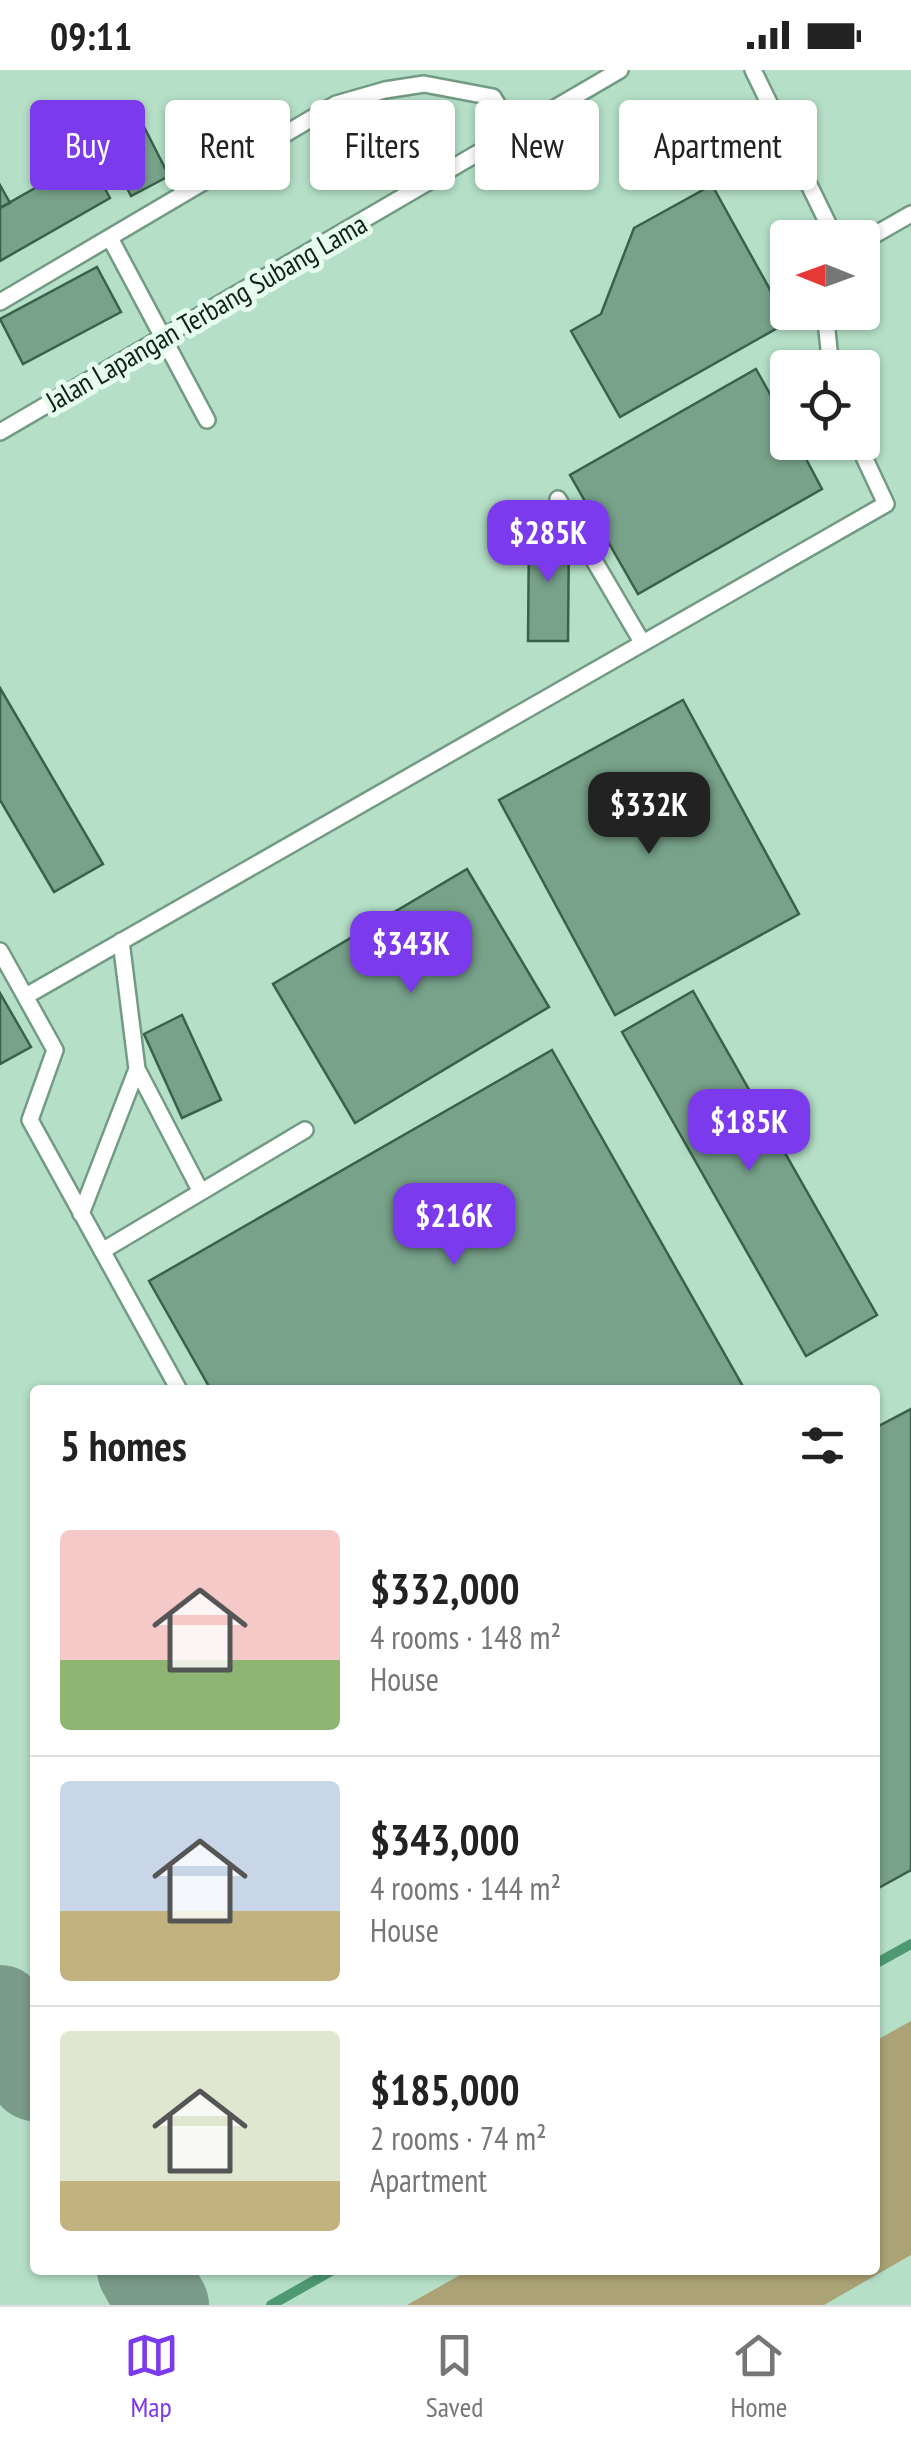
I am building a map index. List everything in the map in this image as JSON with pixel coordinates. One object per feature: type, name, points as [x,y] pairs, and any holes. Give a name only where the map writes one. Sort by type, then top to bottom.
[{"type":"lane","name":"Jalan Lapangan Terbang Subang Lama","points":[[569,100],[620,70]]},
{"type":"lane","points":[[753,70],[826,220]]},
{"type":"lane","points":[[0,302],[336,104],[424,84],[495,100]]},
{"type":"lane","name":"Jalan Lapangan Terbang Subang Lama","points":[[0,432],[475,155]]},
{"type":"lane","points":[[880,232],[911,214]]},
{"type":"lane","points":[[110,238],[207,420]]},
{"type":"lane","points":[[26,996],[886,504],[865,460]]},
{"type":"lane","points":[[558,499],[642,642]]},
{"type":"lane","points":[[121,941],[137,1070],[200,1192]]},
{"type":"lane","points":[[0,951],[55,1050],[30,1120],[176,1385]]},
{"type":"lane","points":[[82,1214],[137,1070]]},
{"type":"lane","points":[[102,1251],[305,1130]]},
{"type":"shaded area","points":[[911,2021],[911,2255],[880,2273],[880,2038]]},
{"type":"shaded area","points":[[460,2275],[876,2275],[824,2305],[407,2305]]},
{"type":"building","points":[[145,129],[165,168],[165,178],[145,189]]},
{"type":"building","points":[[0,185],[10,203],[0,208]]},
{"type":"building","points":[[32,190],[106,190],[110,198],[0,261],[0,208]]},
{"type":"building","points":[[703,190],[715,190],[770,290],[770,330],[774,330],[620,417],[571,331],[601,314],[634,228]]},
{"type":"building","points":[[97,267],[121,312],[23,364],[0,319]]},
{"type":"building","points":[[756,369],[770,394],[770,460],[807,460],[822,489],[638,594],[570,475]]},
{"type":"building","points":[[529,529],[569,529],[568,641],[528,641]]},
{"type":"building","points":[[0,688],[103,864],[54,892],[0,800]]},
{"type":"building","points":[[683,700],[799,914],[615,1015],[499,800]]},
{"type":"building","points":[[467,869],[549,1007],[355,1123],[273,984]]},
{"type":"building","points":[[693,991],[877,1315],[806,1356],[622,1032]]},
{"type":"building","points":[[0,993],[31,1047],[0,1064]]},
{"type":"building","points":[[182,1015],[221,1100],[182,1118],[144,1034]]},
{"type":"building","points":[[552,1050],[742,1385],[208,1385],[149,1281]]},
{"type":"building","points":[[911,1409],[911,1870],[880,1887],[880,1425]]},
{"type":"waterway","points":[[880,1961],[911,1944]]},
{"type":"waterway","points":[[271,2305],[324,2275]]},
{"type":"taxiway","points":[[0,2011],[30,2066]]},
{"type":"taxiway","points":[[146,2275],[163,2305]]}]
